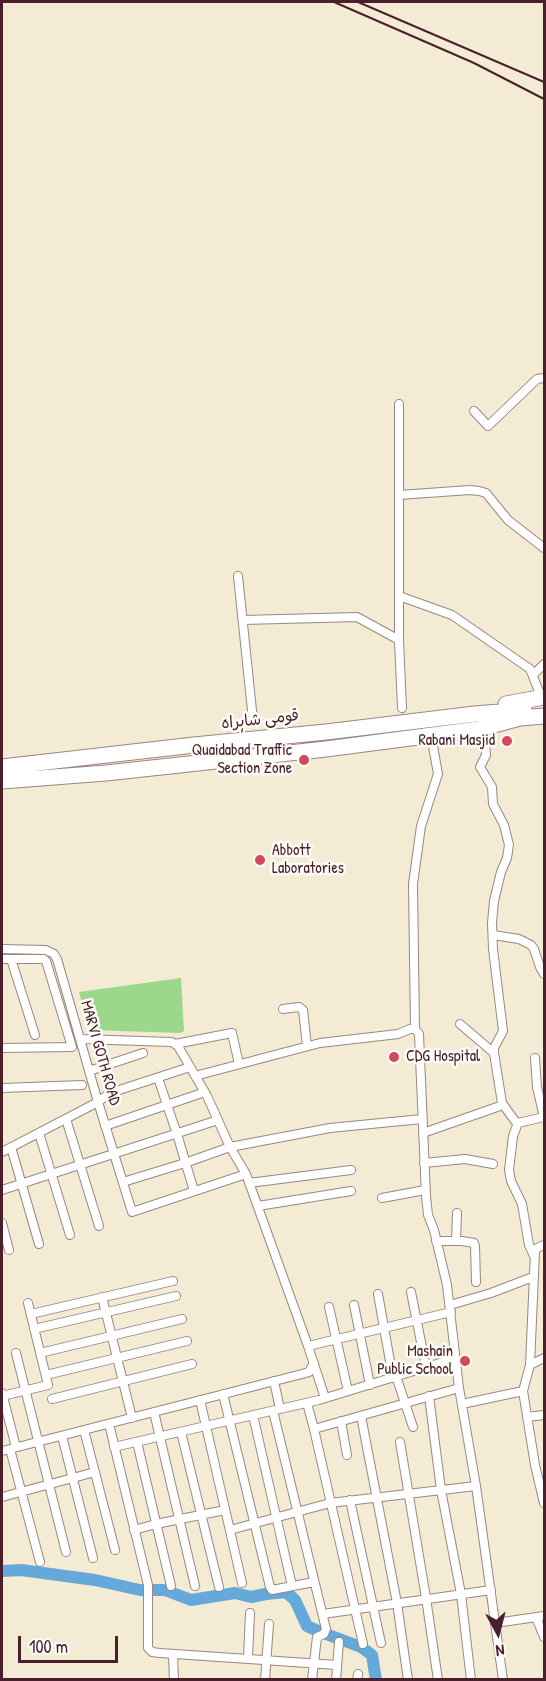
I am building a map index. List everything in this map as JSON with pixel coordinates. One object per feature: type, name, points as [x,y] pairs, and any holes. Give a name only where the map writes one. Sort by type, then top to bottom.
[{"type":"highway","points":[[518,710],[542,690]]},
{"type":"highway","points":[[2,781],[142,769],[431,735],[518,710],[544,707]]},
{"type":"highway","points":[[518,710],[544,716]]},
{"type":"highway","points":[[479,723],[544,723]]},
{"type":"highway","name":"قومی شاہراہ","points":[[2,767],[326,732],[479,723]]},
{"type":"street","points":[[474,411],[488,426],[537,379],[544,378]]},
{"type":"street","points":[[399,404],[399,640],[402,708]]},
{"type":"street","points":[[399,495],[479,490],[486,493],[508,520],[544,548]]},
{"type":"street","points":[[238,576],[253,720]]},
{"type":"street","points":[[399,596],[452,615],[530,669],[542,690]]},
{"type":"street","points":[[243,620],[357,617],[399,640]]},
{"type":"street","points":[[533,675],[544,664]]},
{"type":"street","points":[[479,723],[486,755],[480,767],[492,787],[493,804],[504,825],[509,845],[494,901],[493,935],[503,1031],[494,1048],[494,1053],[502,1103],[518,1123]]},
{"type":"street","points":[[431,735],[438,774],[421,826],[413,884],[415,1029],[418,1034],[425,1190],[428,1215],[447,1285],[459,1388],[476,1486],[503,1680]]},
{"type":"street","points":[[493,935],[519,939],[531,945],[544,974]]},
{"type":"street","name":"MARVI GOTH ROAD","points":[[2,949],[46,950],[54,954],[57,959],[132,1212],[194,1191]]},
{"type":"street","points":[[2,959],[44,959],[46,961],[72,1047],[2,1046]]},
{"type":"street","points":[[11,959],[35,1035]]},
{"type":"street","points":[[283,1009],[299,1007],[303,1010],[307,1047]]},
{"type":"street","points":[[460,1024],[494,1053]]},
{"type":"street","points":[[195,1076],[320,1043],[398,1034],[415,1029]]},
{"type":"street","points":[[175,1044],[232,1033],[239,1064]]},
{"type":"street","points":[[80,1039],[172,1042],[178,1046],[205,1092],[230,1147],[246,1174],[326,1398]]},
{"type":"street","points":[[89,1071],[143,1053]]},
{"type":"street","points":[[518,1123],[544,1117],[537,1087],[535,1058]]},
{"type":"street","points":[[2,1152],[98,1102],[110,1093],[190,1067]]},
{"type":"street","points":[[158,1078],[194,1191],[246,1174]]},
{"type":"street","points":[[2,1088],[82,1085]]},
{"type":"street","points":[[105,1126],[205,1092]]},
{"type":"street","points":[[423,1133],[500,1106],[502,1103]]},
{"type":"street","points":[[66,1119],[99,1226]]},
{"type":"street","points":[[123,1182],[184,1164],[230,1147],[330,1128],[422,1119]]},
{"type":"street","points":[[2,1190],[218,1120]]},
{"type":"street","points":[[518,1123],[513,1136],[509,1170],[522,1204],[529,1245],[534,1256]]},
{"type":"street","points":[[39,1133],[70,1235]]},
{"type":"street","points":[[11,1148],[39,1244]]},
{"type":"street","points":[[424,1163],[465,1159],[493,1164]]},
{"type":"street","points":[[249,1183],[351,1170]]},
{"type":"street","points":[[382,1198],[425,1190]]},
{"type":"street","points":[[258,1206],[351,1191]]},
{"type":"street","points":[[456,1241],[457,1213]]},
{"type":"street","points":[[2,1223],[9,1250]]},
{"type":"street","points":[[436,1241],[474,1244],[476,1282]]},
{"type":"street","points":[[544,1246],[537,1248],[534,1256],[530,1365],[523,1391],[535,1465],[544,1503]]},
{"type":"street","points":[[308,1346],[417,1321],[533,1277]]},
{"type":"street","points":[[31,1314],[173,1281]]},
{"type":"street","points":[[411,1292],[426,1367]]},
{"type":"street","points":[[378,1294],[394,1377],[413,1427]]},
{"type":"street","points":[[34,1329],[176,1296]]},
{"type":"street","points":[[102,1297],[132,1418]]},
{"type":"street","points":[[28,1304],[48,1385],[2,1395],[9,1449],[40,1562]]},
{"type":"street","points":[[354,1305],[370,1385]]},
{"type":"street","points":[[329,1307],[348,1392]]},
{"type":"street","points":[[40,1353],[182,1319]]},
{"type":"street","points":[[46,1375],[187,1341]]},
{"type":"street","points":[[16,1353],[66,1552]]},
{"type":"street","points":[[114,1447],[326,1398],[456,1358]]},
{"type":"street","points":[[530,1365],[544,1358]]},
{"type":"street","points":[[9,1449],[309,1372],[314,1363]]},
{"type":"street","points":[[52,1399],[192,1364]]},
{"type":"street","points":[[274,1381],[277,1410],[297,1511],[323,1614],[325,1632],[317,1637],[312,1680]]},
{"type":"street","points":[[314,1429],[459,1388]]},
{"type":"street","points":[[462,1404],[523,1391]]},
{"type":"street","points":[[223,1394],[272,1590],[314,1581]]},
{"type":"street","points":[[429,1396],[441,1490],[461,1594],[471,1680]]},
{"type":"street","points":[[200,1400],[242,1583]]},
{"type":"street","points":[[306,1403],[314,1429],[363,1644]]},
{"type":"street","points":[[154,1412],[195,1586]]},
{"type":"street","points":[[527,1417],[544,1414]]},
{"type":"street","points":[[253,1416],[292,1586]]},
{"type":"street","points":[[361,1416],[397,1603],[408,1680]]},
{"type":"street","points":[[341,1422],[347,1455]]},
{"type":"street","points":[[109,1424],[148,1585],[148,1648],[152,1652],[173,1654],[337,1665]]},
{"type":"street","points":[[84,1430],[115,1550]]},
{"type":"street","points":[[181,1432],[219,1587]]},
{"type":"street","points":[[62,1436],[93,1558]]},
{"type":"street","points":[[137,1442],[171,1586]]},
{"type":"street","points":[[400,1442],[438,1680]]},
{"type":"street","points":[[2,1497],[95,1472]]},
{"type":"street","points":[[230,1530],[330,1503],[476,1486]]},
{"type":"street","points":[[350,1500],[381,1643]]},
{"type":"street","points":[[134,1530],[225,1509]]},
{"type":"street","points":[[323,1614],[491,1590]]},
{"type":"street","points":[[248,1658],[250,1613]]},
{"type":"street","points":[[495,1623],[540,1617],[544,1637]]},
{"type":"street","points":[[265,1680],[269,1624]]},
{"type":"street","points":[[336,1680],[339,1642]]},
{"type":"street","points":[[173,1654],[174,1680]]},
{"type":"green space","points":[[181,978],[184,1031],[180,1033],[89,1030],[79,992]]},
{"type":"waterway","points":[[2,1571],[21,1570],[95,1580],[140,1590],[165,1590],[191,1600],[235,1593],[251,1597],[286,1592],[295,1600],[307,1626],[361,1647],[372,1655],[376,1680]]},
{"type":"railway","points":[[334,2],[474,63],[544,99]]},
{"type":"railway","points":[[358,2],[544,82]]},
{"type":"place","name":"Rabani Masjid","points":[[507,741]]},
{"type":"place","name":"Quaidabad Traffic Section Zone","points":[[304,760]]},
{"type":"place","name":"Abbott Laboratories","points":[[260,860]]},
{"type":"place","name":"CDG Hospital","points":[[394,1057]]},
{"type":"place","name":"Mashain Public School","points":[[465,1361]]}]
